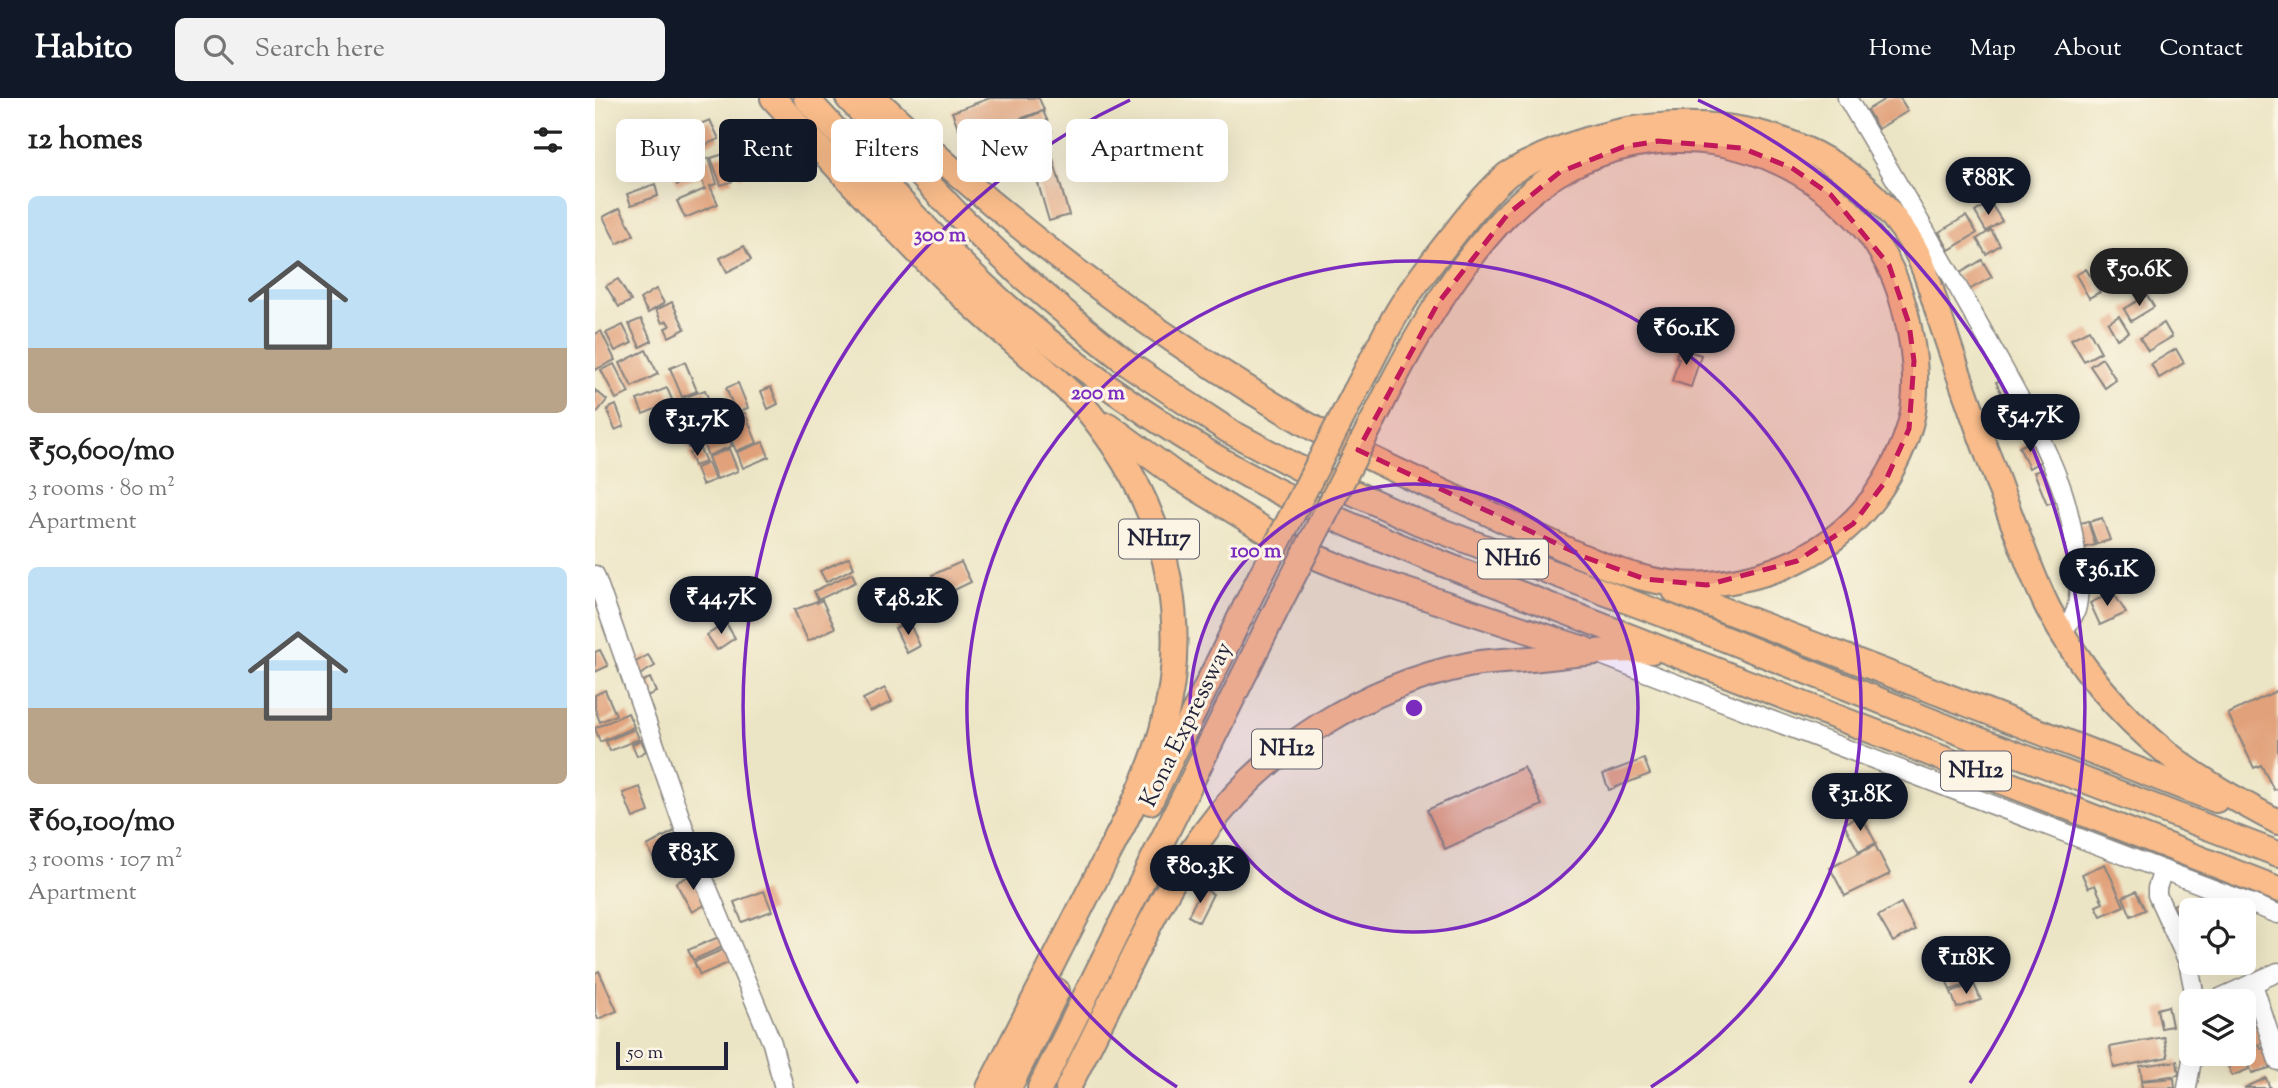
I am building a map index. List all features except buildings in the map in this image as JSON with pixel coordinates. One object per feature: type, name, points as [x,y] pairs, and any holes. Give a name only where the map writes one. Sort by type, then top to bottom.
[{"type":"highway","name":"NH117","points":[[773,98],[957,291],[1079,401],[1130,471],[1149,510],[1168,566],[1174,609],[1174,666],[1163,730],[1137,796],[989,1088]]},
{"type":"highway","name":"NH16","points":[[806,98],[946,247],[1014,312],[1128,400],[1198,446],[1280,492],[1339,521],[1674,654]]},
{"type":"highway","name":"NH16","points":[[848,98],[958,215],[1023,277],[1127,363],[1229,430],[1263,449],[1353,494],[1420,523],[1662,614],[1974,738],[2278,854]]},
{"type":"highway","points":[[874,98],[961,177],[1065,262],[1138,317],[1278,407],[1422,482],[1587,558],[2278,822]]},
{"type":"highway","name":"Kona Expressway","points":[[1009,1088],[1254,589],[1401,306],[1462,223],[1507,175],[1548,146],[1573,133],[1596,124],[1651,112],[1687,110],[1721,114],[1781,130],[1845,167],[1868,187],[1896,220],[1922,261],[1987,456],[2033,574],[2062,632],[2083,664],[2116,705],[2157,744],[2194,774],[2278,822]]},
{"type":"highway","name":"Kona Expressway","points":[[1040,1088],[1279,604],[1380,407],[1417,336],[1460,272],[1508,214],[1533,190],[1560,172],[1590,158],[1623,147],[1658,141],[1686,140],[1742,148],[1792,169],[1831,195],[1857,221],[1889,265],[1901,293],[1914,361],[1915,402],[1909,429],[1898,457],[1871,504],[1853,524],[1831,541],[1797,561],[1752,576],[1707,585],[1680,585],[1645,579]]},
{"type":"highway","points":[[1079,401],[1137,448],[1180,478],[1294,548],[1367,578],[1594,652]]},
{"type":"highway","name":"NH12","points":[[1068,1088],[1156,911],[1191,853],[1228,805],[1280,755],[1337,715],[1393,687],[1425,675],[1470,664],[1594,652],[1649,650],[1674,654],[2278,889]]},
{"type":"street","points":[[1847,98],[1943,259],[2026,409],[2060,484],[2074,546],[2078,592],[2076,609],[2062,632]]},
{"type":"street","points":[[595,575],[691,848],[772,1044],[784,1088]]},
{"type":"street","points":[[1594,652],[2278,914]]},
{"type":"street","points":[[2163,870],[2157,894],[2188,962],[2194,989]]},
{"type":"street","points":[[2241,989],[2278,972]]},
{"type":"street","points":[[2253,984],[2278,1061]]},
{"type":"street","points":[[2187,1088],[2191,1066]]},
{"type":"highlighted area","points":[[1658,141],[1742,148],[1792,168],[1831,195],[1889,265],[1909,324],[1914,361],[1909,429],[1885,482],[1853,524],[1797,561],[1707,585],[1645,579],[1587,558],[1358,450],[1438,303],[1508,214],[1560,172],[1623,147]]}]
